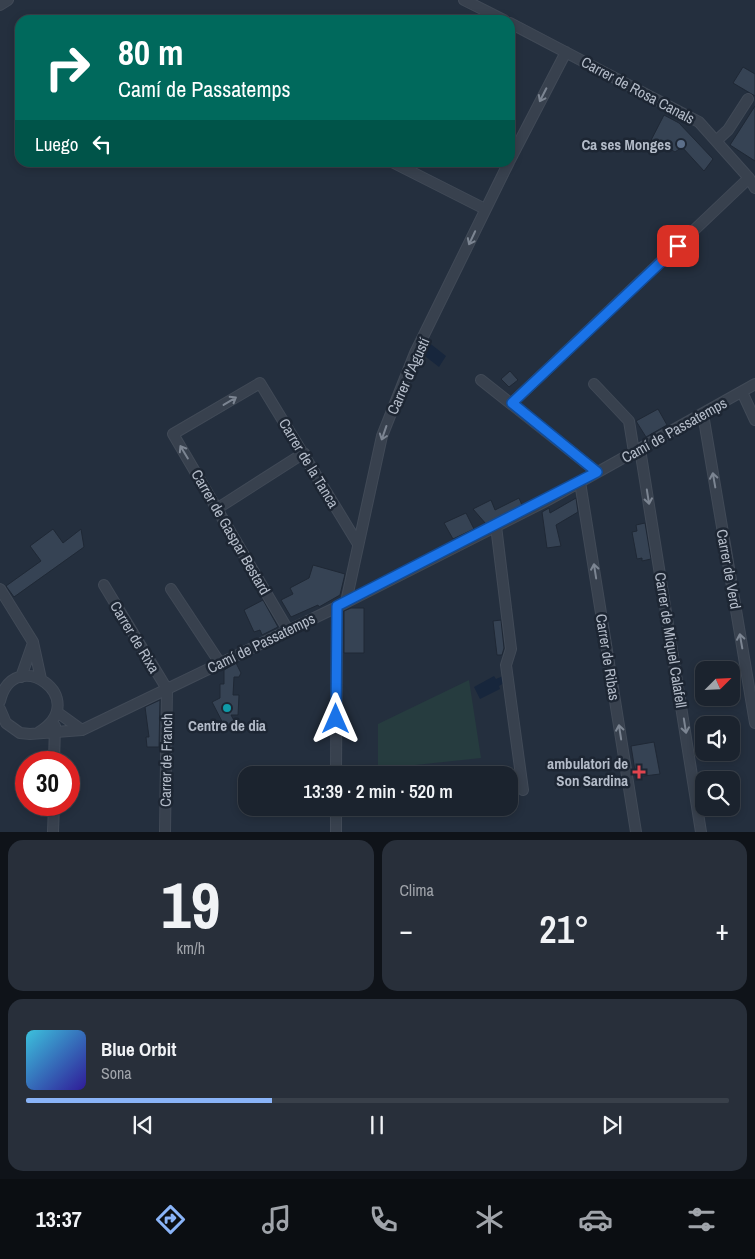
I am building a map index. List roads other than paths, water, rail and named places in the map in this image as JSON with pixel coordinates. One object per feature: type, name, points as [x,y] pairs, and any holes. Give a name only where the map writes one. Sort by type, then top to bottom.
[{"type":"street","points":[[0,5],[8,0]]},
{"type":"street","points":[[464,0],[494,15]]},
{"type":"street","name":"Carrer de Rosa Canals","points":[[515,26],[699,122],[753,183]]},
{"type":"street","name":"Carrer d'Agustí","points":[[515,150],[566,52]]},
{"type":"street","points":[[716,141],[728,130],[748,99]]},
{"type":"street","points":[[402,167],[485,209]]},
{"type":"street","name":"Carrer d'Agustí","points":[[336,766],[341,604],[358,544],[382,436],[415,353],[506,167]]},
{"type":"street","points":[[512,403],[753,183]]},
{"type":"street","points":[[481,380],[597,472]]},
{"type":"street","name":"Carrer de la Tanca","points":[[260,383],[358,544]]},
{"type":"street","name":"Carrer de Gaspar Bestard","points":[[260,383],[173,434],[288,630]]},
{"type":"street","name":"Carrer de Miquel Calafell","points":[[594,384],[630,421],[637,450],[702,832]]},
{"type":"street","name":"Camí de Passatemps","points":[[82,730],[496,526],[580,482],[755,384]]},
{"type":"street","points":[[742,392],[755,420]]},
{"type":"street","name":"Carrer de Verd","points":[[703,414],[755,723]]},
{"type":"street","points":[[218,508],[304,453]]},
{"type":"street","name":"Carrer de Ribas","points":[[580,482],[636,832]]},
{"type":"street","points":[[496,526],[511,649],[506,665],[523,790]]},
{"type":"street","name":"Carrer de Rixa","points":[[104,584],[167,689]]},
{"type":"street","points":[[0,589],[33,642],[41,679],[55,692],[54,751]]},
{"type":"street","points":[[171,589],[220,663]]},
{"type":"street","points":[[21,677],[33,642]]},
{"type":"street","points":[[0,701],[6,686],[21,677],[41,679]]},
{"type":"street","name":"Carrer de Franch","points":[[165,832],[167,689]]},
{"type":"street","points":[[0,709],[2,716],[11,728]]},
{"type":"street","points":[[56,715],[82,730]]},
{"type":"street","points":[[39,732],[47,727],[56,715]]},
{"type":"street","points":[[0,729],[11,728],[20,732],[82,730]]},
{"type":"street","points":[[53,832],[54,816]]},
{"type":"street","points":[[336,816],[336,832]]},
{"type":"water","points":[[427,341],[446,356],[439,367],[421,353]]},
{"type":"water","points":[[494,676],[496,679],[503,676],[504,683],[499,686],[500,689],[480,699],[474,687]]},
{"type":"place","name":"Ca ses Monges","points":[[681,144]]},
{"type":"place","name":"Centre de dia","points":[[227,708]]},
{"type":"place","name":"ambulatori de Son Sardina","points":[[639,772]]}]
